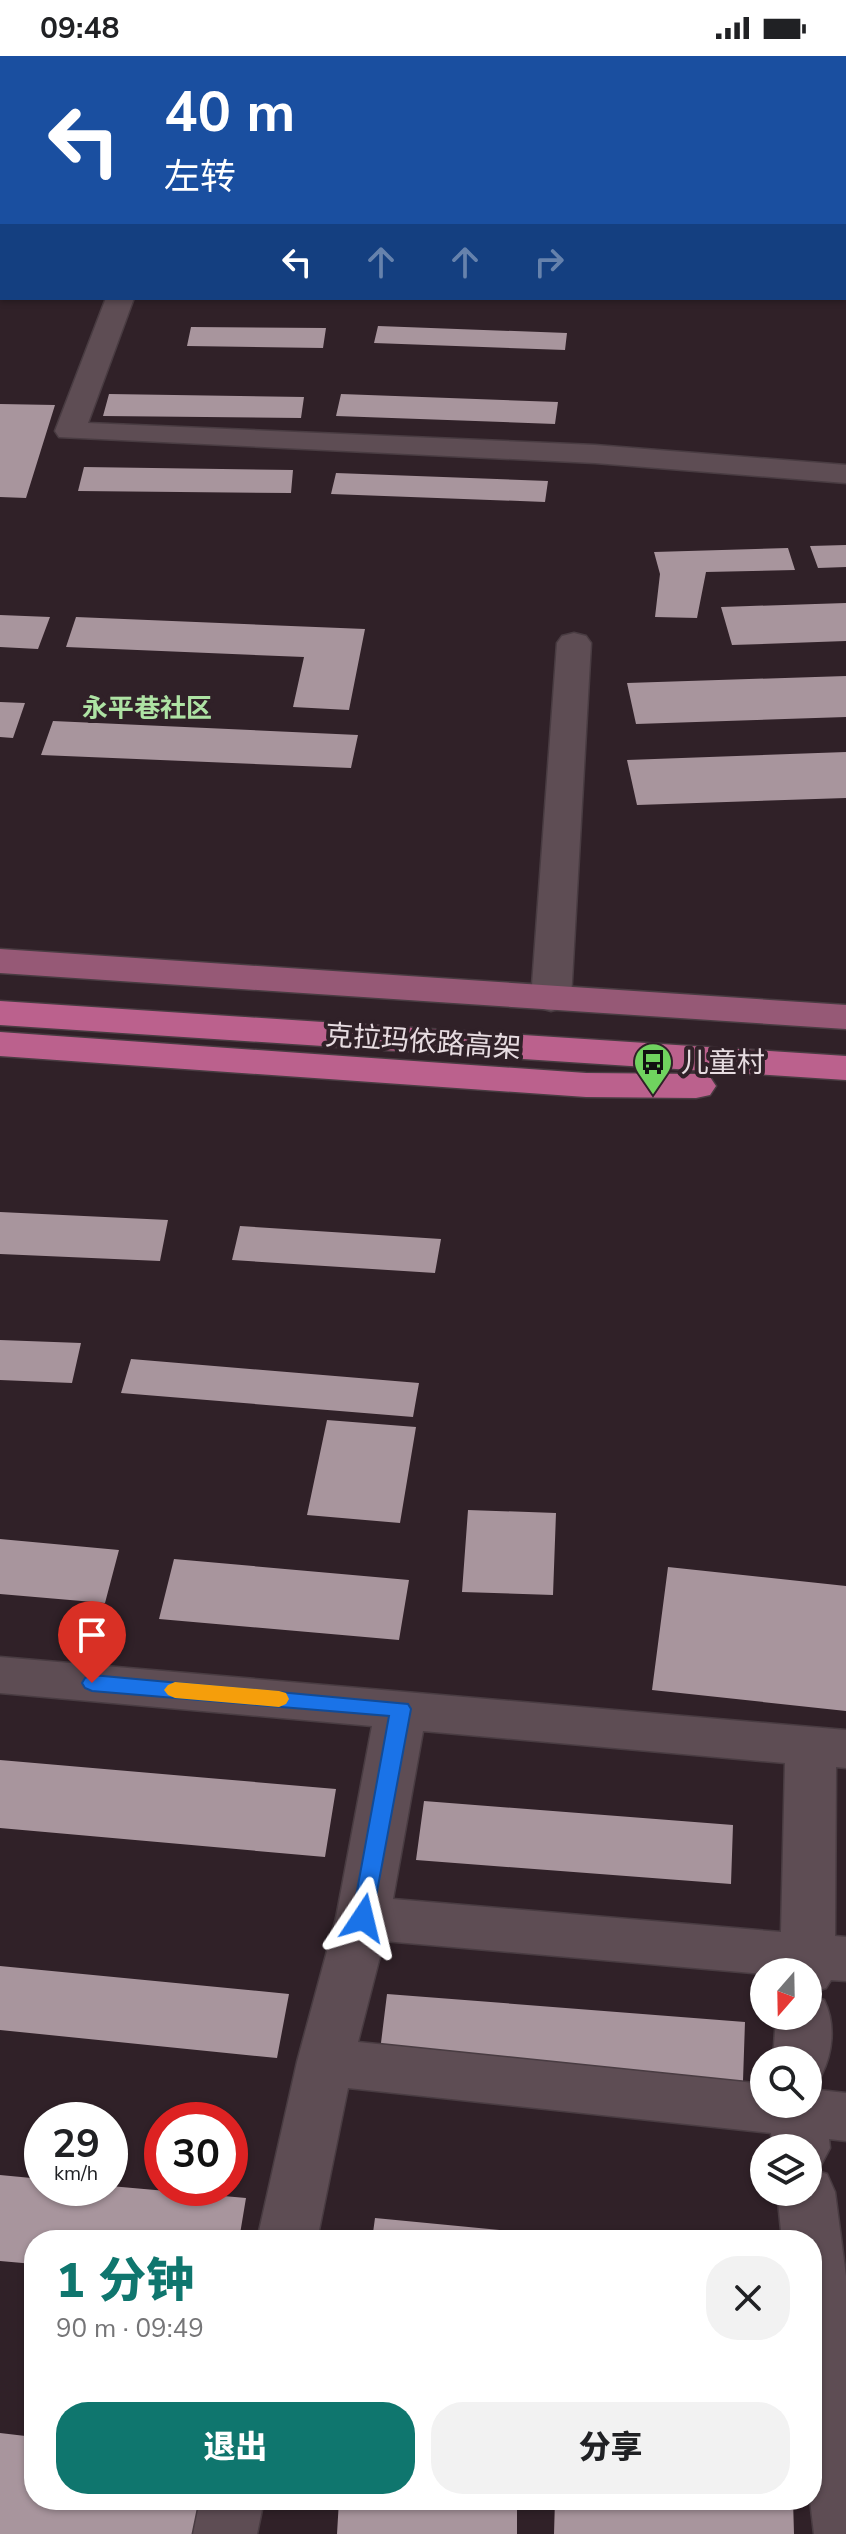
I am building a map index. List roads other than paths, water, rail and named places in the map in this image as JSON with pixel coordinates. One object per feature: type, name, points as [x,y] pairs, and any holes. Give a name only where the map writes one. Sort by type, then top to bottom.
[{"type":"highway","name":"克拉玛依路高架","points":[[0,983],[846,1038]]},
{"type":"highway","name":"克拉玛依路高架","points":[[0,1016],[846,1068]]},
{"type":"highway","points":[[0,1044],[586,1085],[846,1088]]},
{"type":"main road","points":[[0,961],[846,1017]]},
{"type":"main road","points":[[0,1016],[846,1075]]},
{"type":"street","points":[[119,300],[70,431],[595,454],[846,474]]},
{"type":"street","points":[[551,999],[574,643]]},
{"type":"street","points":[[0,1675],[828,1748],[820,1958]]},
{"type":"street","points":[[289,2230],[325,2062],[363,1918],[401,1709]]},
{"type":"street","points":[[363,1918],[769,1958]]},
{"type":"street","points":[[325,2062],[750,2102]]},
{"type":"street","points":[[808,2206],[811,2230]]},
{"type":"street","points":[[822,2327],[846,2534]]},
{"type":"street","points":[[225,2534],[230,2510]]},
{"type":"place","name":"儿童村","points":[[653,1096]]},
{"type":"district","name":"永平巷社区","points":[[147,708]]}]
